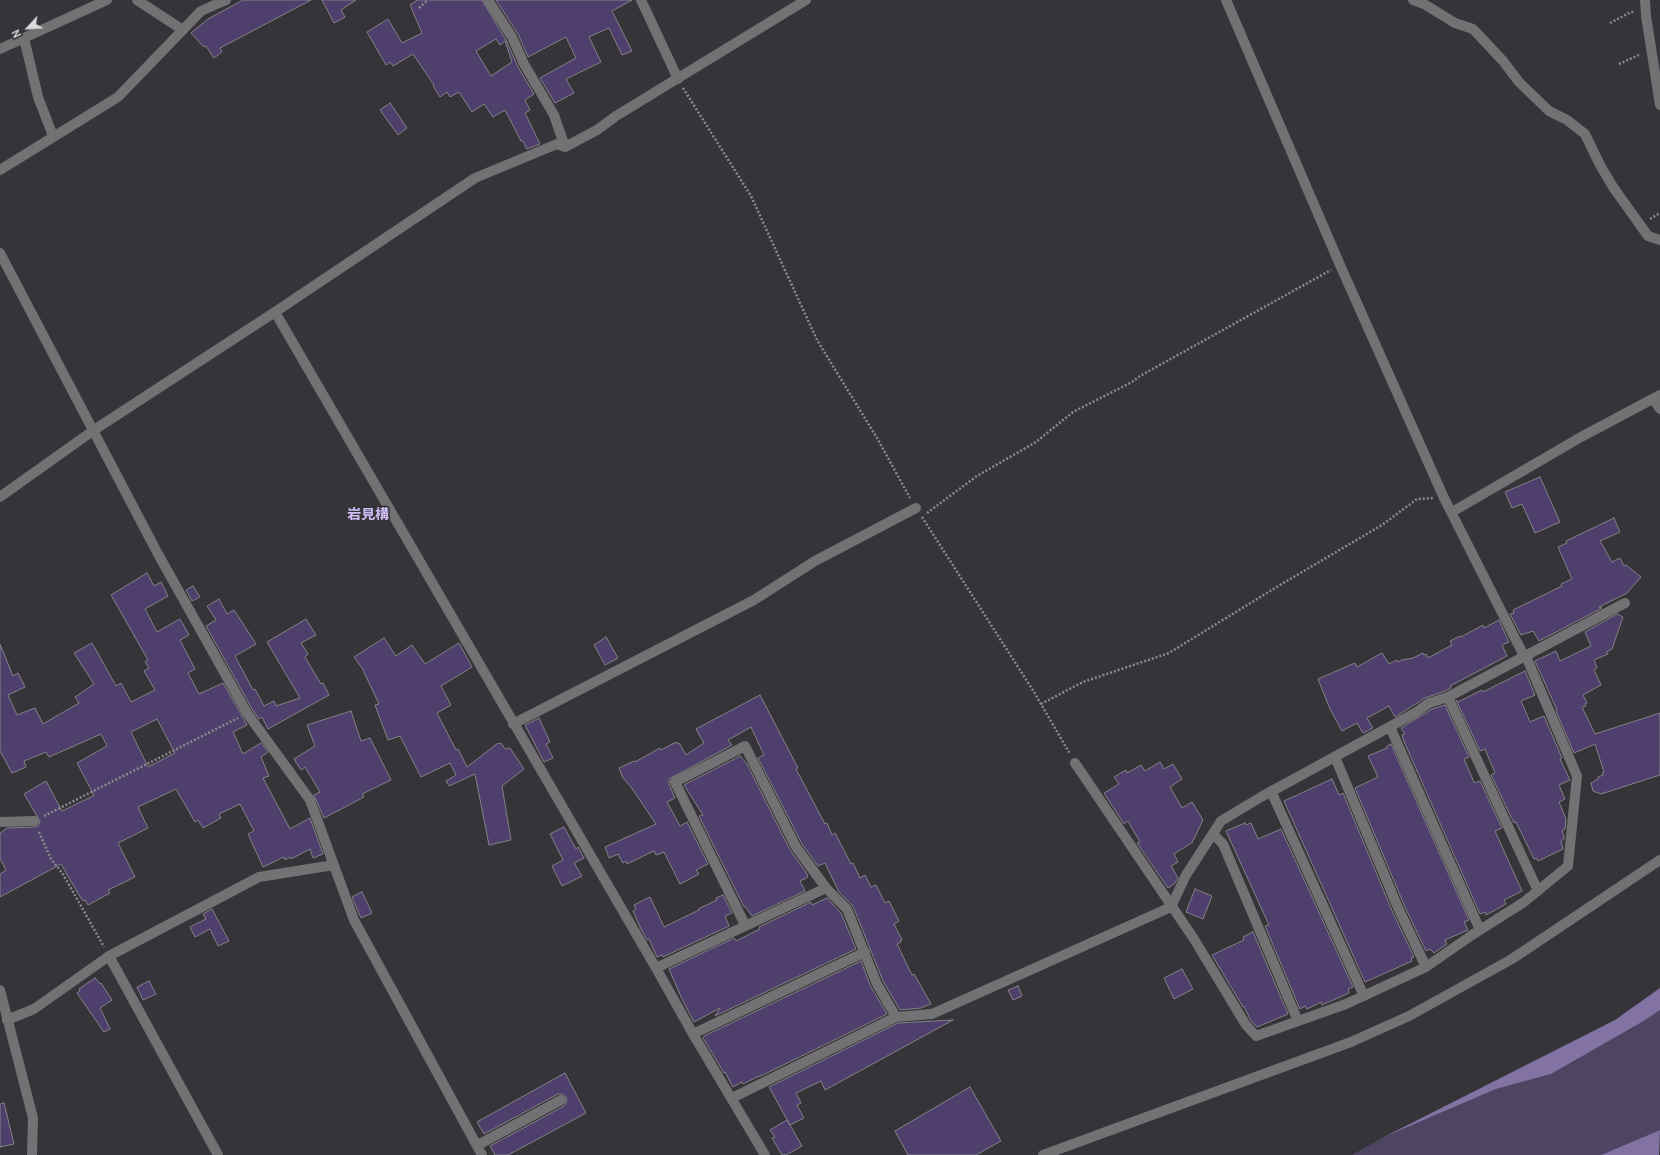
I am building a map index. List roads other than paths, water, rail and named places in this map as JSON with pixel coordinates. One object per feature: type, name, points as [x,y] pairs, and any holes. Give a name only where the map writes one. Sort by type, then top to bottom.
[{"type":"street","points":[[0,49],[107,0]]},
{"type":"street","points":[[137,0],[183,30]]},
{"type":"street","points":[[0,170],[118,97],[201,11],[226,0]]},
{"type":"street","points":[[488,0],[512,37],[524,64],[554,115],[565,147]]},
{"type":"street","points":[[641,0],[678,79]]},
{"type":"street","points":[[0,497],[94,430],[275,312],[475,178],[557,144],[565,147],[597,130],[616,116],[806,0]]},
{"type":"street","points":[[1075,763],[1194,939],[1246,1025],[1256,1036],[1346,1004],[1426,967],[1524,902],[1568,866],[1577,776],[1528,661],[1524,656],[1444,498],[1340,265],[1226,0]]},
{"type":"street","points":[[1413,0],[1424,4],[1456,23],[1473,29],[1504,61],[1518,82],[1549,111],[1567,120],[1585,134],[1600,165],[1613,187],[1648,236],[1660,240]]},
{"type":"street","points":[[1645,0],[1660,105]]},
{"type":"street","points":[[24,38],[38,97],[53,136]]},
{"type":"street","points":[[0,253],[158,554],[247,713],[310,800],[354,920],[478,1145],[482,1155]]},
{"type":"street","points":[[275,312],[693,1034],[765,1155]]},
{"type":"street","points":[[1452,512],[1581,437],[1656,397],[1660,409]]},
{"type":"street","points":[[513,724],[754,600],[815,561],[916,508]]},
{"type":"street","points":[[732,1098],[896,1017],[932,1014],[1171,907],[1186,875],[1222,821],[1271,791],[1335,757],[1430,703],[1448,697],[1625,603]]},
{"type":"street","points":[[1448,697],[1538,891]]},
{"type":"street","points":[[1390,726],[1480,930]]},
{"type":"street","points":[[745,925],[675,782],[745,746],[796,846],[826,888],[847,908],[877,984],[896,1017]]},
{"type":"street","points":[[1335,757],[1399,910],[1426,967]]},
{"type":"street","points":[[1271,791],[1364,996]]},
{"type":"street","points":[[0,822],[34,821]]},
{"type":"street","points":[[1213,834],[1223,844],[1298,1021]]},
{"type":"street","points":[[1043,1155],[1351,1042],[1409,1016],[1512,959],[1660,860]]},
{"type":"street","points":[[7,1020],[34,1009],[109,956],[259,877],[334,865]]},
{"type":"street","points":[[656,968],[826,888]]},
{"type":"street","points":[[693,1034],[865,952]]},
{"type":"street","points":[[109,956],[218,1155]]},
{"type":"street","points":[[0,990],[33,1118],[32,1155]]},
{"type":"street","points":[[478,1145],[561,1100]]},
{"type":"district","name":"岩見構","points":[[368,515]]}]
